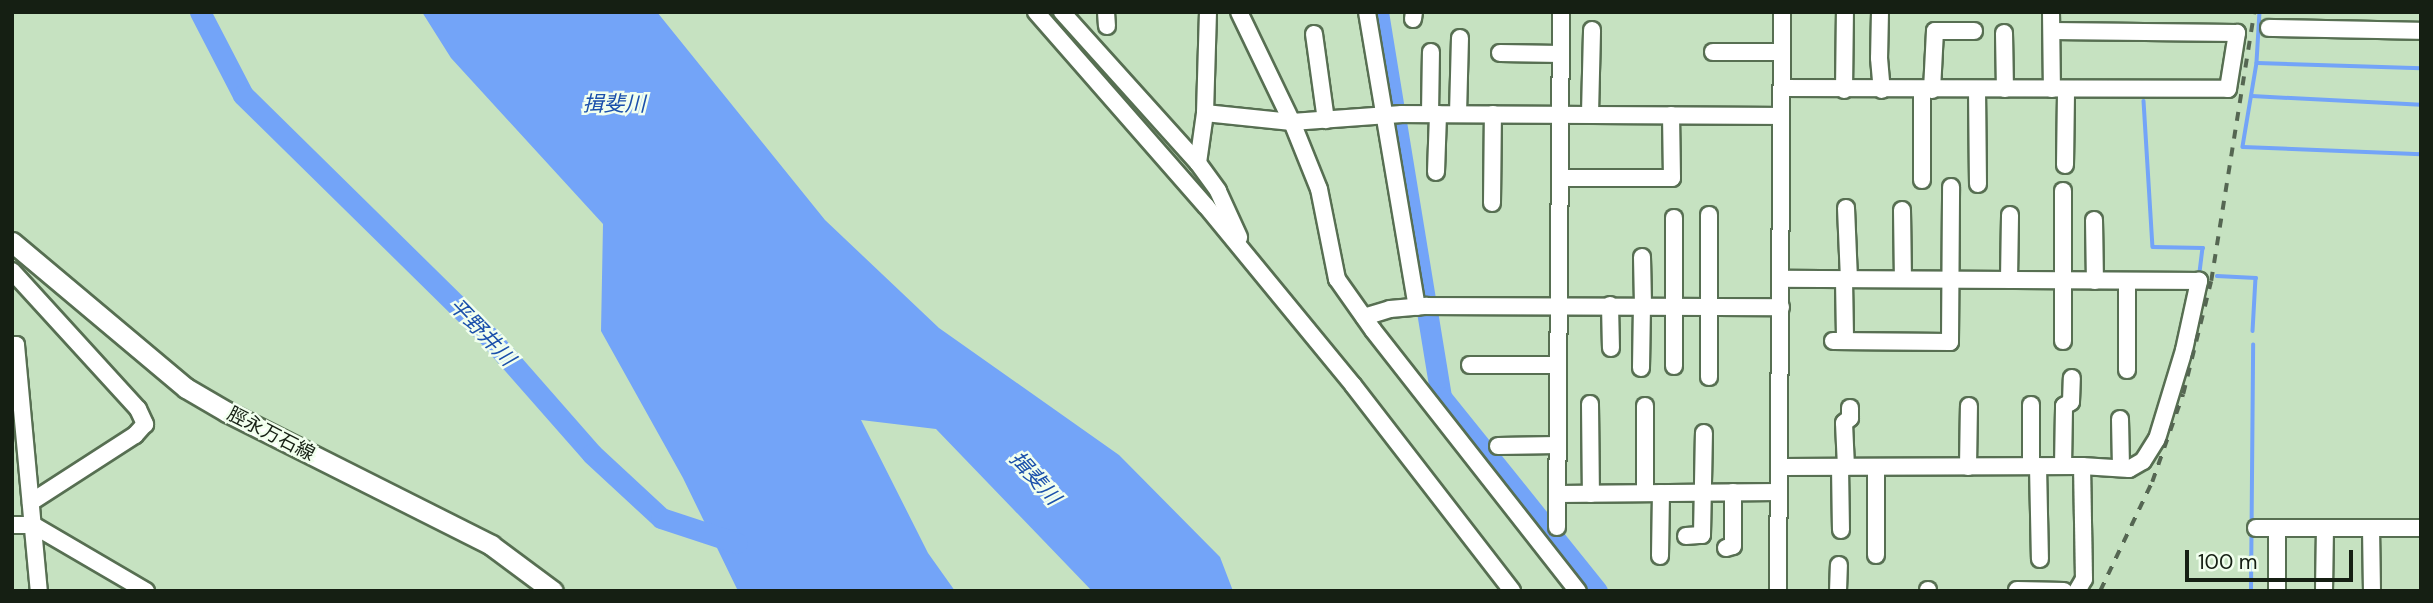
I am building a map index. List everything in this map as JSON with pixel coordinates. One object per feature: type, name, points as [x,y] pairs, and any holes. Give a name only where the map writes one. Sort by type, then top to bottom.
[{"type":"main road","name":"脛永万石線","points":[[12,242],[186,388],[227,412],[491,545],[553,591]]},
{"type":"street","points":[[1036,12],[1248,257],[1353,385],[1512,591]]},
{"type":"street","points":[[1062,12],[1198,163],[1218,191],[1248,257]]},
{"type":"street","points":[[1198,163],[1205,113],[1208,12]]},
{"type":"street","points":[[1239,12],[1292,122],[1319,190],[1337,279],[1578,591]]},
{"type":"street","points":[[1367,12],[1417,307]]},
{"type":"street","points":[[1557,527],[1561,12]]},
{"type":"street","points":[[1779,591],[1782,12]]},
{"type":"street","points":[[1844,90],[1845,12]]},
{"type":"street","points":[[1880,12],[1879,58],[1882,90]]},
{"type":"street","points":[[2051,12],[2065,165]]},
{"type":"street","points":[[2269,28],[2421,31]]},
{"type":"street","points":[[1590,114],[1592,30]]},
{"type":"street","points":[[1922,180],[1927,90],[1934,31],[1974,31]]},
{"type":"street","points":[[1782,88],[2228,89],[2237,33],[2052,31]]},
{"type":"street","points":[[2004,33],[2005,89]]},
{"type":"street","points":[[1314,34],[1326,120]]},
{"type":"street","points":[[1458,114],[1460,38]]},
{"type":"street","points":[[1431,52],[1436,172]]},
{"type":"street","points":[[1713,52],[1782,52]]},
{"type":"street","points":[[1500,53],[1561,54]]},
{"type":"street","points":[[1977,89],[1978,184]]},
{"type":"street","points":[[1205,113],[1292,122],[1434,114],[1781,116]]},
{"type":"street","points":[[1492,202],[1493,114]]},
{"type":"street","points":[[1560,178],[1672,178],[1671,115]]},
{"type":"street","points":[[1846,208],[1846,280],[1839,340],[1950,342],[1951,187]]},
{"type":"street","points":[[2063,191],[2063,341]]},
{"type":"street","points":[[1902,210],[1903,279]]},
{"type":"street","points":[[1709,215],[1709,377]]},
{"type":"street","points":[[2004,280],[2005,217]]},
{"type":"street","points":[[1674,218],[1674,366]]},
{"type":"street","points":[[2099,222],[2099,281]]},
{"type":"street","points":[[1641,368],[1642,257]]},
{"type":"street","points":[[12,271],[138,409],[145,424],[135,435],[31,502]]},
{"type":"street","points":[[1780,467],[2082,466],[2129,469],[2143,461],[2157,439],[2184,350],[2199,281],[1782,279]]},
{"type":"street","points":[[2127,281],[2127,370]]},
{"type":"street","points":[[1364,317],[1390,309],[1417,307],[1558,304],[1781,307]]},
{"type":"street","points":[[1610,305],[1611,348]]},
{"type":"street","points":[[14,345],[19,446],[31,502],[39,591]]},
{"type":"street","points":[[1470,365],[1558,365]]},
{"type":"street","points":[[2063,466],[2064,406],[2071,402],[2073,377]]},
{"type":"street","points":[[1590,404],[1591,494]]},
{"type":"street","points":[[2031,405],[2040,559]]},
{"type":"street","points":[[1645,406],[1660,556]]},
{"type":"street","points":[[1968,467],[1969,406]]},
{"type":"street","points":[[1841,530],[1844,423],[1850,418],[1850,408]]},
{"type":"street","points":[[2120,419],[2121,468]]},
{"type":"street","points":[[1686,537],[1702,535],[1709,492],[1708,433]]},
{"type":"street","points":[[1498,446],[1558,445]]},
{"type":"street","points":[[2077,591],[2084,579],[2082,466]]},
{"type":"street","points":[[1876,468],[1876,555]]},
{"type":"street","points":[[1727,548],[1733,546],[1733,492]]},
{"type":"street","points":[[1558,494],[1779,492]]},
{"type":"street","points":[[12,525],[33,524],[146,591]]},
{"type":"street","points":[[2256,528],[2421,528]]},
{"type":"street","points":[[2277,528],[2277,591]]},
{"type":"street","points":[[2324,591],[2325,528]]},
{"type":"street","points":[[2371,528],[2372,591]]},
{"type":"street","points":[[1838,591],[1839,565]]},
{"type":"street","points":[[2017,590],[2064,591]]},
{"type":"water","name":"揖斐川","points":[[422,12],[657,12],[825,220],[939,328],[1119,455],[1220,557],[1233,591],[1092,591],[936,429],[861,420],[928,553],[955,591],[738,591],[683,478],[601,331],[603,224],[451,58]]},
{"type":"waterway","name":"平野井川","points":[[200,12],[243,95],[491,339],[592,454],[661,518],[737,543]]},
{"type":"waterway","points":[[1378,12],[1441,397],[1597,591]]},
{"type":"waterway","points":[[2260,12],[2257,63],[2243,147],[2421,154]]},
{"type":"waterway","points":[[2258,63],[2421,68]]},
{"type":"waterway","points":[[2252,96],[2421,105]]},
{"type":"waterway","points":[[2144,101],[2153,247],[2203,248],[2200,271]]},
{"type":"waterway","points":[[2217,276],[2256,278],[2253,331]]},
{"type":"waterway","points":[[2251,591],[2253,345]]},
{"type":"railway","points":[[2100,591],[2152,482],[2183,394],[2211,281],[2254,12]]}]
